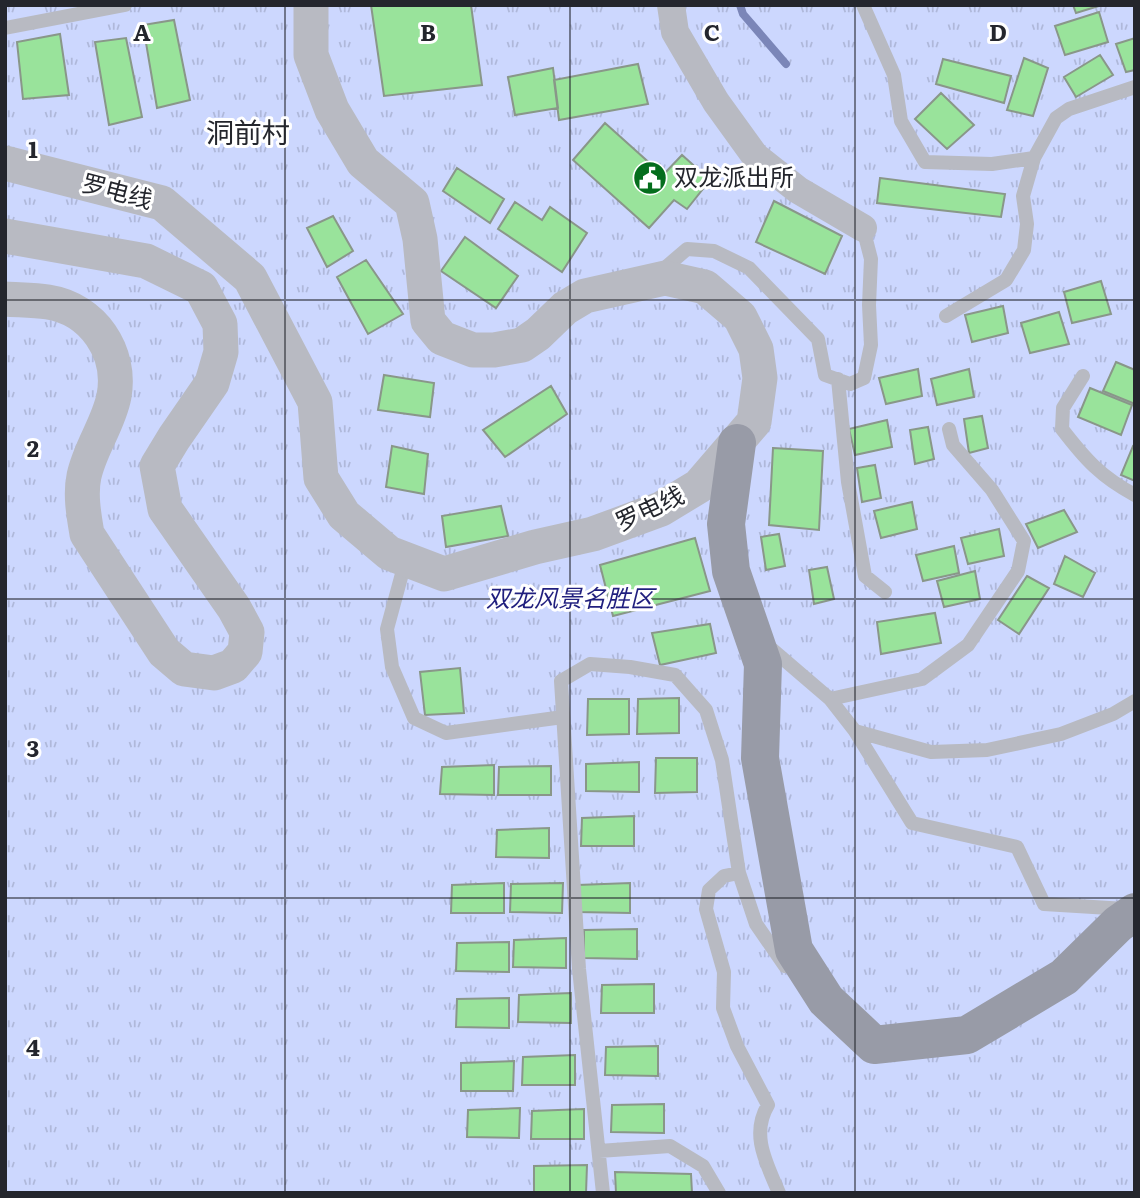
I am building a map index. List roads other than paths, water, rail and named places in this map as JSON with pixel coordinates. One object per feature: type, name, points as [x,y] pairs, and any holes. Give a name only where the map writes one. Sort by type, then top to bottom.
[{"type":"main road","points":[[737,443],[726,524],[730,571],[763,664],[760,758],[794,950],[826,1000],[874,1045],[967,1035],[1064,977],[1135,911]]},
{"type":"street","name":"罗电线","points":[[5,163],[162,203],[250,278],[315,402],[321,478],[344,515],[389,553],[444,574],[536,547],[593,534],[661,509],[699,486],[754,422],[760,378],[756,349],[740,317],[705,287],[665,278],[585,296],[565,308],[522,345],[473,351],[442,338],[428,321],[420,239],[412,203],[363,162],[332,110],[311,55],[312,5]]},
{"type":"street","points":[[671,5],[675,32],[716,102],[755,156],[798,190],[863,228]]},
{"type":"street","points":[[5,236],[146,261],[201,288],[214,312],[220,324],[221,352],[212,383],[157,466],[165,509],[234,608],[247,632],[245,652],[233,666],[214,673],[184,668],[164,652],[87,534],[83,512],[84,476],[114,396],[115,364],[101,331],[75,312],[50,302],[5,299]]},
{"type":"lane","points":[[5,28],[125,5]]},
{"type":"lane","points":[[863,5],[894,75],[901,121],[925,162],[992,164],[1034,158]]},
{"type":"lane","points":[[946,316],[1006,280],[1024,250],[1027,224],[1023,196],[1034,158],[1056,118],[1069,108],[1135,87]]},
{"type":"lane","points":[[650,281],[687,249],[714,251],[749,268],[818,339],[825,374],[849,384],[864,378],[871,345],[871,259],[863,228]]},
{"type":"lane","points":[[1083,376],[1063,408],[1062,429],[1080,453],[1108,480],[1135,495]]},
{"type":"lane","points":[[838,380],[848,482],[865,576],[885,592]]},
{"type":"lane","points":[[830,699],[922,679],[968,645],[1017,571],[1024,541],[992,490],[953,445],[949,429]]},
{"type":"lane","points":[[407,559],[387,629],[392,667],[414,718],[446,733],[563,717]]},
{"type":"lane","points":[[752,633],[830,699],[855,731],[912,822],[1017,847],[1044,905],[1135,911]]},
{"type":"lane","points":[[603,1193],[579,969],[561,681],[590,664],[630,667],[674,675],[706,710],[722,760],[739,873],[756,924],[789,971],[826,1000]]},
{"type":"lane","points":[[855,731],[931,752],[987,750],[1062,734],[1113,714],[1135,701]]},
{"type":"lane","points":[[739,873],[724,876],[709,890],[706,909],[724,972],[723,1008],[737,1046],[768,1105],[763,1113],[758,1135],[779,1193]]},
{"type":"lane","points":[[598,1151],[670,1146],[703,1166],[719,1193]]},
{"type":"waterway","points":[[740,5],[743,14],[786,64]]},
{"type":"place","name":"双龙派出所","points":[[650,178]]},
{"type":"district","name":"洞前村","points":[[248,133]]},
{"type":"park label","name":"双龙风景名胜区","points":[[570,599]]}]
